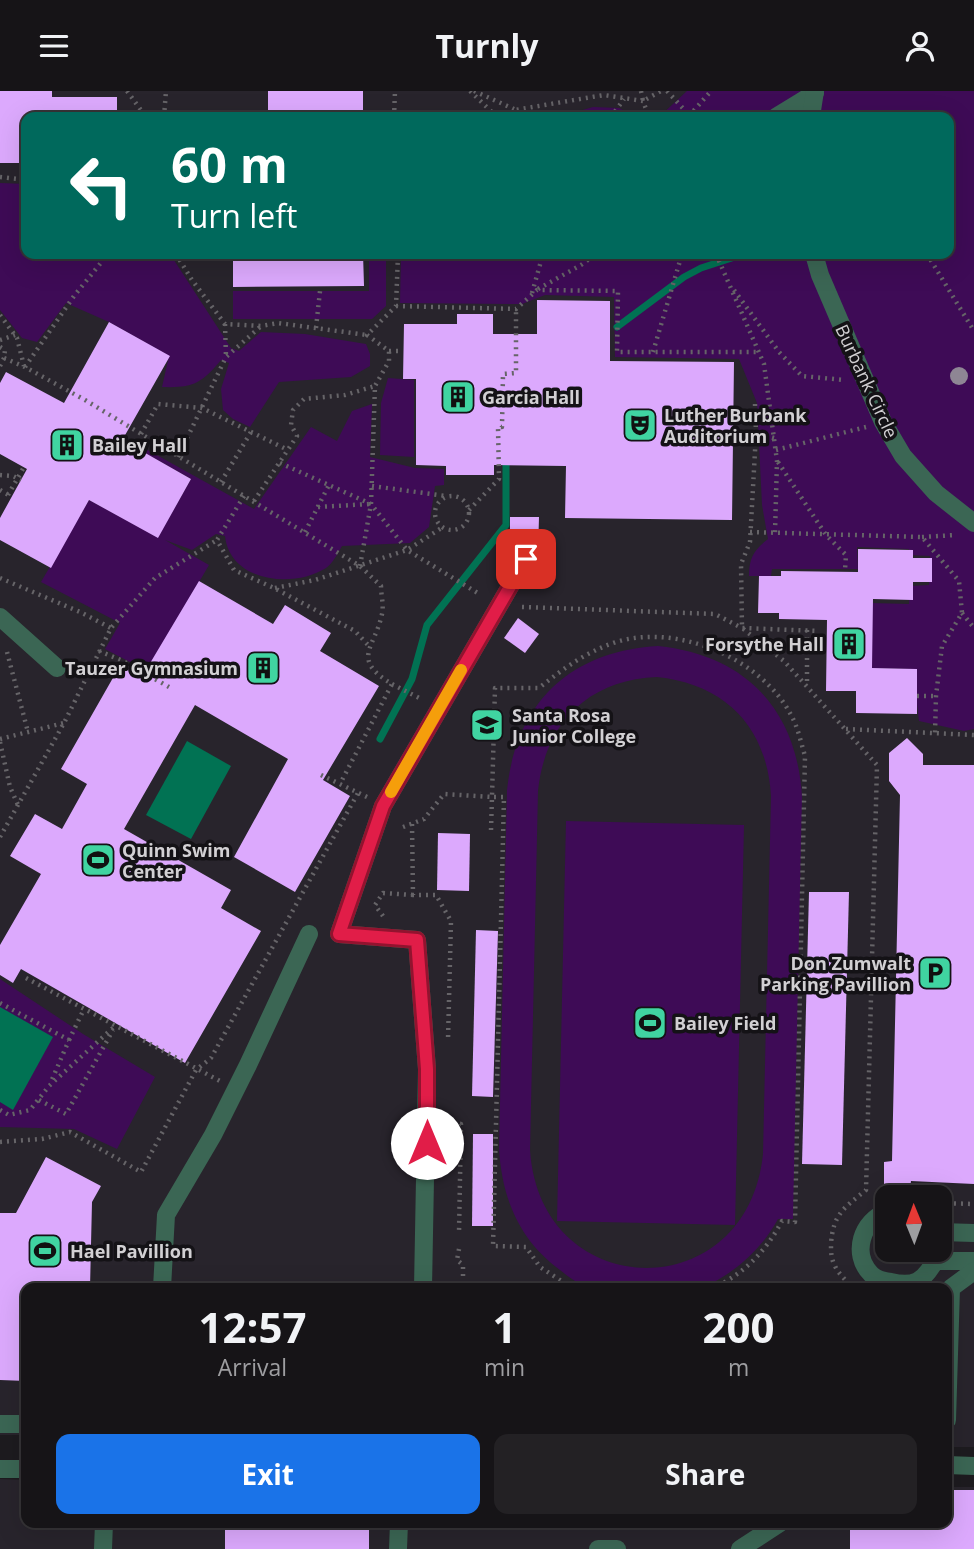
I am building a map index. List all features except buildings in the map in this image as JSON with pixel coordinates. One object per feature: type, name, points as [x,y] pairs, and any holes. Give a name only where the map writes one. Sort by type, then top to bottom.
[{"type":"lane","points":[[784,112],[815,92]]},
{"type":"lane","points":[[812,112],[815,92]]},
{"type":"lane","name":"Burbank Circle","points":[[815,259],[883,422],[903,456],[943,499],[974,523]]},
{"type":"lane","points":[[423,1283],[427,1069],[417,940],[339,934],[379,803],[526,559]]},
{"type":"lane","points":[[0,617],[57,668]]},
{"type":"lane","points":[[162,1283],[166,1215],[213,1135],[309,934]]},
{"type":"lane","points":[[875,1219],[865,1229],[860,1252],[870,1274],[878,1280],[890,1283]]},
{"type":"lane","points":[[952,1232],[974,1233]]},
{"type":"lane","points":[[914,1283],[928,1272],[935,1261],[974,1261]]},
{"type":"lane","points":[[952,1287],[974,1271]]},
{"type":"lane","points":[[0,1424],[21,1424]]},
{"type":"lane","points":[[952,1465],[974,1466]]},
{"type":"lane","points":[[0,1469],[21,1469]]},
{"type":"lane","points":[[103,1549],[104,1528]]},
{"type":"lane","points":[[398,1549],[399,1528]]},
{"type":"lane","points":[[740,1549],[772,1528]]},
{"type":"lane","points":[[598,1549],[617,1549]]},
{"type":"path","points":[[127,91],[142,112]]},
{"type":"path","points":[[164,112],[166,91]]},
{"type":"path","points":[[394,112],[395,91]]},
{"type":"path","points":[[472,91],[515,110]]},
{"type":"path","points":[[472,91],[492,112]]},
{"type":"path","points":[[562,91],[562,101]]},
{"type":"path","points":[[641,91],[647,112]]},
{"type":"path","points":[[512,112],[604,95],[643,101],[661,91]]},
{"type":"path","points":[[667,91],[686,112]]},
{"type":"path","points":[[693,112],[711,91]]},
{"type":"path","points":[[615,112],[624,99]]},
{"type":"path","points":[[0,177],[21,179]]},
{"type":"path","points":[[25,367],[74,296],[104,259]]},
{"type":"path","points":[[179,259],[225,324],[226,357]]},
{"type":"path","points":[[367,335],[396,306],[398,259]]},
{"type":"path","points":[[531,295],[542,259]]},
{"type":"path","points":[[396,306],[516,309],[537,290],[589,259]]},
{"type":"path","points":[[653,352],[681,259]]},
{"type":"path","points":[[718,259],[764,364],[777,461],[775,533]]},
{"type":"path","points":[[930,259],[974,331]]},
{"type":"path","points":[[726,278],[779,352],[802,376],[850,381]]},
{"type":"path","points":[[537,290],[618,291],[617,352],[759,352]]},
{"type":"path","points":[[316,328],[320,291]]},
{"type":"path","points":[[469,510],[499,479],[498,427],[502,427],[503,374],[516,373],[516,309]]},
{"type":"path","points":[[0,315],[15,335],[25,367]]},
{"type":"path","points":[[225,324],[261,326],[278,323],[367,335],[389,351],[404,351]]},
{"type":"path","points":[[178,457],[226,357],[261,326]]},
{"type":"path","points":[[0,340],[15,335]]},
{"type":"path","points":[[0,347],[5,350],[0,366]]},
{"type":"path","points":[[360,566],[372,486],[375,386],[389,361],[389,351]]},
{"type":"path","points":[[4,358],[25,367],[360,566],[381,586],[382,614],[369,646],[369,664],[379,676],[413,695]]},
{"type":"path","points":[[253,502],[298,436],[291,425],[293,410],[304,399],[345,395],[375,386]]},
{"type":"path","points":[[141,435],[158,404],[202,408],[288,450]]},
{"type":"path","points":[[741,628],[741,564],[750,542],[755,404]]},
{"type":"path","points":[[776,450],[883,422]]},
{"type":"path","points":[[221,482],[251,432]]},
{"type":"path","points":[[756,433],[774,438]]},
{"type":"path","points":[[777,461],[826,535],[846,555],[845,570]]},
{"type":"path","points":[[280,463],[370,504],[407,550],[499,606],[715,614],[741,628],[784,661],[877,765],[866,1190],[841,1210],[832,1229],[833,1263],[847,1283]]},
{"type":"path","points":[[0,490],[10,496],[24,467]]},
{"type":"path","points":[[0,475],[13,475],[20,479]]},
{"type":"path","points":[[304,532],[329,485]]},
{"type":"path","points":[[372,486],[447,496],[464,500],[469,510],[468,521],[460,529],[448,530],[436,519],[438,503],[447,496]]},
{"type":"path","points":[[0,837],[64,723],[111,628],[155,578],[217,540],[244,496]]},
{"type":"path","points":[[318,507],[370,504]]},
{"type":"path","points":[[274,588],[315,580],[407,550],[443,527]]},
{"type":"path","points":[[750,532],[922,537],[959,535]]},
{"type":"path","points":[[922,537],[959,581],[962,613],[974,628]]},
{"type":"path","points":[[217,540],[234,570],[355,631],[369,646]]},
{"type":"path","points":[[0,578],[111,628]]},
{"type":"path","points":[[935,733],[942,646],[962,613]]},
{"type":"path","points":[[741,628],[818,631]]},
{"type":"path","points":[[807,630],[807,687]]},
{"type":"path","points":[[491,830],[495,688],[539,688],[573,661],[617,642],[649,637],[700,643],[724,654],[774,689],[792,716],[806,756],[795,1222],[782,1221],[757,1258],[733,1279],[724,1283]]},
{"type":"path","points":[[6,647],[28,732]]},
{"type":"path","points":[[99,651],[169,687]]},
{"type":"path","points":[[340,784],[392,684]]},
{"type":"path","points":[[917,695],[936,696]]},
{"type":"path","points":[[18,805],[10,787],[0,741],[64,723]]},
{"type":"path","points":[[845,729],[974,735]]},
{"type":"path","points":[[321,775],[379,803]]},
{"type":"path","points":[[0,1142],[42,1139],[70,1132],[141,1172],[196,1070],[211,1058],[358,793]]},
{"type":"path","points":[[402,827],[424,819],[444,794],[504,797],[493,1246],[526,1247],[540,1267],[564,1283]]},
{"type":"path","points":[[383,916],[375,905],[383,893],[413,895]]},
{"type":"path","points":[[26,978],[205,1074]]},
{"type":"path","points":[[0,1003],[69,1040]]},
{"type":"path","points":[[49,1086],[84,1009]]},
{"type":"path","points":[[0,1110],[9,1115],[30,1110],[49,1086],[115,1026]]},
{"type":"path","points":[[38,1100],[66,1114],[115,1026]]},
{"type":"path","points":[[952,1203],[974,1204]]},
{"type":"path","points":[[458,1249],[457,1260],[463,1265],[463,1283]]},
{"type":"shaded area","name":"Santa Rosa Junior College","points":[[0,91],[974,91],[974,1447],[952,1447],[952,1283],[21,1283],[21,1435],[0,1435]]},
{"type":"shaded area","points":[[687,91],[974,91],[974,729],[964,731],[919,721],[913,669],[869,668],[870,603],[909,604],[910,586],[929,585],[930,556],[909,555],[909,549],[857,547],[858,569],[772,569],[771,576],[749,576],[753,555],[768,539],[762,505],[757,403],[739,359],[615,357],[614,297],[545,295],[522,304],[400,303],[401,259],[954,259],[954,112],[664,112]]},
{"type":"shaded area","points":[[593,107],[619,108],[627,112],[576,112]]},
{"type":"shaded area","points":[[0,183],[21,184],[21,259],[173,259],[231,348],[239,351],[261,332],[305,334],[366,344],[370,354],[370,366],[351,377],[279,382],[250,427],[233,419],[223,410],[221,389],[229,363],[221,360],[196,383],[181,387],[162,387],[169,356],[109,322],[66,303],[37,342],[22,338],[0,310]]},
{"type":"shaded area","points":[[369,259],[386,259],[386,306],[372,319],[233,319],[233,291],[369,291]]},
{"type":"shaded area","points":[[388,378],[414,380],[414,457],[380,455],[381,403]]},
{"type":"shaded area","points":[[372,404],[370,457],[415,468],[444,469],[444,485],[435,486],[429,527],[410,543],[342,546],[326,568],[312,575],[281,579],[250,572],[238,563],[229,551],[225,536],[216,534],[192,550],[165,540],[209,565],[147,671],[105,649],[120,623],[41,582],[89,500],[158,537],[191,479],[133,446],[135,443],[254,509],[311,427],[337,441],[352,411]]},
{"type":"shaded area","points":[[658,646],[689,651],[716,661],[761,692],[777,713],[790,738],[798,766],[802,797],[793,1219],[778,1219],[755,1251],[711,1283],[575,1281],[546,1258],[523,1231],[515,1217],[504,1184],[499,1149],[507,790],[512,759],[522,732],[553,687],[574,671],[599,658],[627,650]],"holes":[[[657,677],[681,681],[703,689],[738,713],[761,749],[768,771],[771,796],[763,1154],[749,1205],[721,1240],[685,1261],[644,1268],[604,1260],[568,1237],[542,1201],[530,1150],[538,791],[542,767],[550,745],[574,710],[591,696],[632,680]]]},
{"type":"shaded area","points":[[187,741],[231,766],[191,839],[146,815]]},
{"type":"shaded area","name":"Bailey Field","points":[[566,821],[744,825],[735,1225],[557,1221]]},
{"type":"shaded area","points":[[0,979],[83,1034],[155,1077],[117,1149],[74,1129],[0,1127]]},
{"type":"shaded area","points":[[0,1007],[53,1037],[13,1110],[0,1102]]},
{"type":"shaded area","points":[[0,1479],[21,1480],[21,1528],[952,1528],[952,1487],[974,1487],[974,1549],[0,1549]]},
{"type":"waterway","points":[[617,327],[684,277],[729,259]]},
{"type":"waterway","points":[[380,739],[412,679],[427,625],[506,525],[506,458]]},
{"type":"slow traffic","points":[[391,792],[461,670]]},
{"type":"place","name":"Garcia Hall","points":[[458,397]]},
{"type":"place","name":"Luther Burbank Auditorium","points":[[640,425]]},
{"type":"place","name":"Bailey Hall","points":[[67,445]]},
{"type":"place","name":"Forsythe Hall","points":[[849,644]]},
{"type":"place","name":"Tauzer Gymnasium","points":[[263,668]]},
{"type":"place","name":"Santa Rosa Junior College","points":[[487,725]]},
{"type":"place","name":"Quinn Swim Center","points":[[98,860]]},
{"type":"place","name":"Don Zumwalt Parking Pavillion","points":[[935,973]]},
{"type":"place","name":"Bailey Field","points":[[650,1023]]},
{"type":"place","name":"Hael Pavillion","points":[[45,1251]]},
{"type":"route","points":[[427,1143],[427,1069],[417,940],[339,934],[383,806],[526,559]]}]
